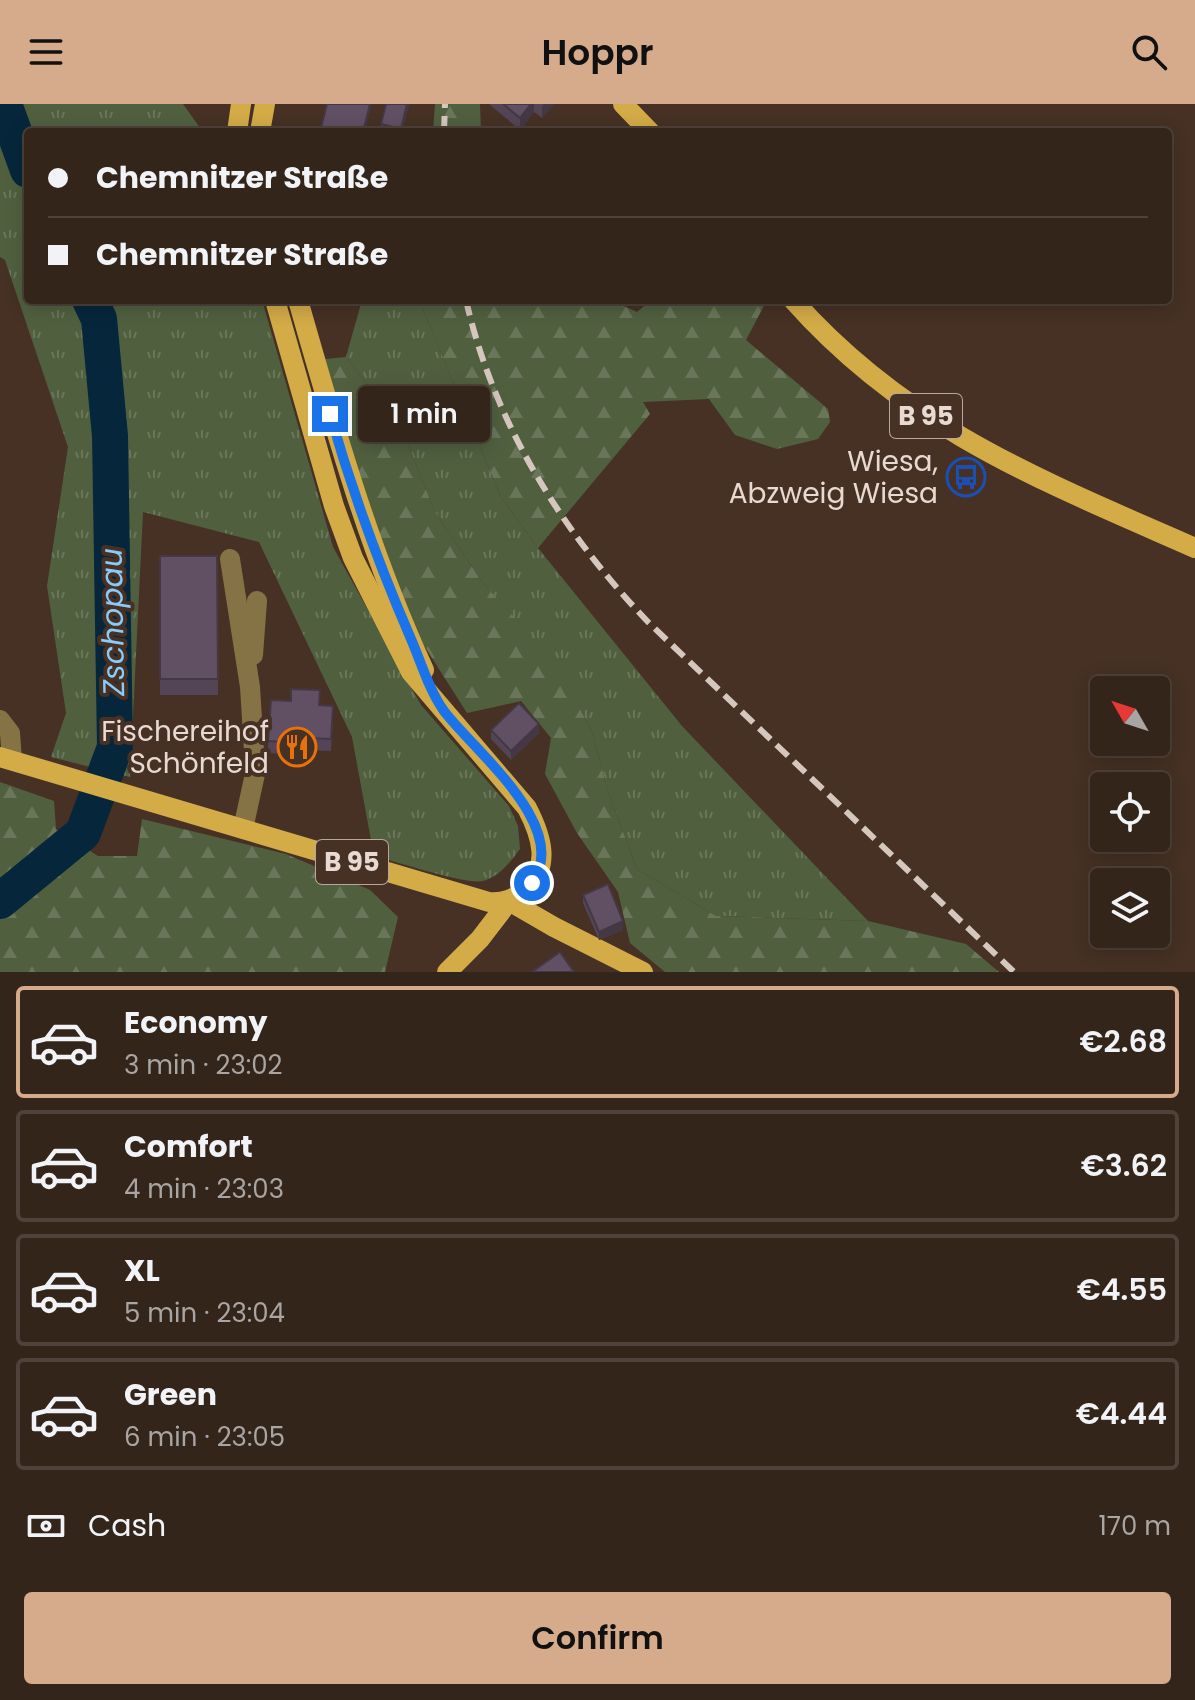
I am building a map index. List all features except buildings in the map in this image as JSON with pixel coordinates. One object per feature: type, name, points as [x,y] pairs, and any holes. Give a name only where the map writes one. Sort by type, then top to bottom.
[{"type":"main road","points":[[238,128],[241,104]]},
{"type":"main road","points":[[261,128],[265,104]]},
{"type":"main road","points":[[623,104],[646,128]]},
{"type":"main road","points":[[276,304],[334,506],[353,558],[411,672],[516,794],[534,821],[543,855],[542,865],[532,883],[509,901],[480,939],[447,972]]},
{"type":"main road","points":[[299,304],[347,472],[396,605],[441,707]]},
{"type":"main road","name":"B 95","points":[[797,304],[842,351],[880,383],[962,439],[1083,499],[1195,548]]},
{"type":"main road","name":"B 95","points":[[6,758],[472,898],[489,902],[509,901]]},
{"type":"main road","points":[[509,901],[643,972]]},
{"type":"lane","points":[[230,559],[250,687],[255,774],[243,829]]},
{"type":"lane","points":[[250,687],[257,601]]},
{"type":"lane","points":[[0,720],[10,733],[6,758]]},
{"type":"green space","points":[[0,104],[183,104],[200,128],[24,128],[24,304],[263,304],[333,547],[421,705],[509,806],[518,826],[520,849],[504,868],[483,881],[474,881],[374,856],[352,737],[259,542],[143,512],[130,777],[51,757],[66,713],[47,586],[68,447],[5,260],[0,257]]},
{"type":"green space","points":[[435,104],[480,104],[481,128],[433,128]]},
{"type":"green space","points":[[361,304],[421,304],[501,497],[538,548],[682,726],[868,921],[716,916],[637,869],[609,794],[591,729],[551,659],[483,583],[435,512],[403,432],[346,357]]},
{"type":"green space","points":[[421,304],[620,304],[637,312],[646,304],[765,304],[746,340],[828,409],[830,422],[818,439],[777,449],[735,435],[709,399],[643,402],[650,414],[538,548],[501,497]]},
{"type":"green space","points":[[346,357],[403,432],[435,512],[483,583],[551,658],[591,729],[609,794],[637,869],[716,916],[868,921],[966,944],[999,972],[665,972],[630,943],[618,892],[577,833],[545,774],[551,738],[521,701],[467,713],[409,622],[375,540],[325,359]]},
{"type":"green space","points":[[0,782],[54,801],[56,829],[98,856],[137,856],[142,819],[286,854],[370,890],[398,917],[385,972],[0,972]]},
{"type":"waterway","name":"Zschopau","points":[[4,104],[24,159]]},
{"type":"waterway","name":"Zschopau","points":[[0,901],[83,833],[115,747],[110,436],[99,319],[92,304]]},
{"type":"railway","points":[[444,128],[445,104]]},
{"type":"railway","points":[[467,304],[494,390],[535,474],[560,513],[617,588],[649,623],[1014,972]]},
{"type":"place","name":"Wiesa, Abzweig Wiesa","points":[[966,477]]},
{"type":"place","name":"Fischereihof Schönfeld","points":[[297,747]]},
{"type":"route","points":[[330,414],[384,577],[441,707],[516,794],[534,821],[543,855],[542,865],[532,883]]}]
